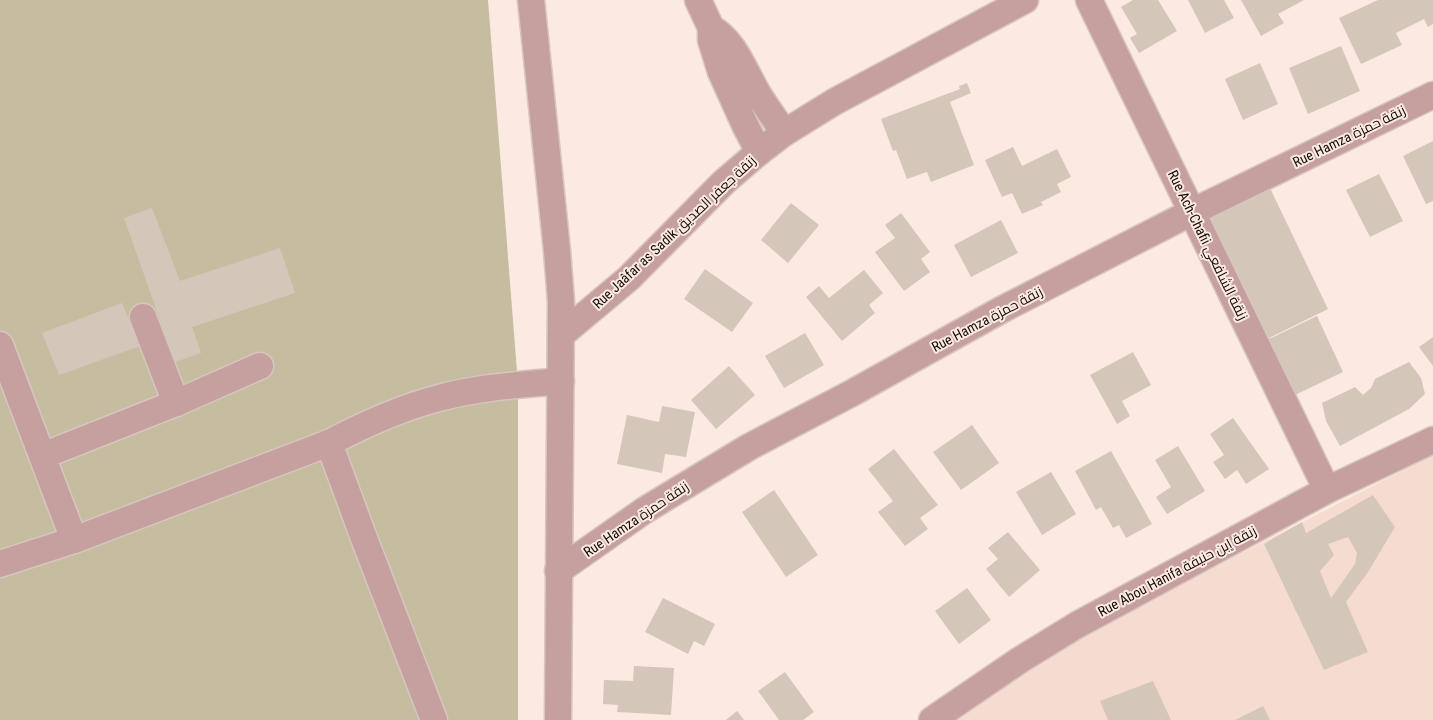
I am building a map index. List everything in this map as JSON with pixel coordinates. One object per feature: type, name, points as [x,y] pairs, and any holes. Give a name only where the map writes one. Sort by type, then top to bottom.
[{"type":"street","points":[[531,0],[561,301],[558,720]]},
{"type":"street","points":[[698,0],[711,28],[711,40],[719,66],[759,152]]},
{"type":"street","name":"Rue Jaâfar as Sadik زنقة جعفر الصديق","points":[[561,335],[629,278],[724,182],[784,133],[834,102],[1025,0]]},
{"type":"street","name":"Rue Ach-Chafii زنقة الشافعي","points":[[1089,0],[1327,490]]},
{"type":"street","points":[[711,28],[718,32],[731,48],[759,96],[784,133]]},
{"type":"street","name":"Rue Hamza زنقة حمزة","points":[[558,572],[645,510],[749,447],[852,393],[1001,310],[1192,212],[1433,96]]},
{"type":"street","points":[[143,317],[176,403]]},
{"type":"street","points":[[0,345],[74,540]]},
{"type":"street","points":[[42,456],[176,403],[260,366]]},
{"type":"street","points":[[0,564],[74,540],[329,443],[383,417],[439,398],[478,390],[561,381]]},
{"type":"street","name":"Rue Abou Hanifa زنقة اٍبن حنيفة","points":[[932,720],[1020,660],[1077,625],[1327,490],[1433,440]]},
{"type":"street","points":[[329,443],[434,720]]},
{"type":"shaded area","points":[[0,0],[488,0],[518,385],[518,720],[0,720]]},
{"type":"shaded area","points":[[1433,455],[1433,720],[958,720],[1081,636]]},
{"type":"building","points":[[1133,0],[1158,0],[1177,31],[1139,53],[1130,38],[1137,34],[1121,7]]},
{"type":"building","points":[[1188,0],[1224,0],[1234,18],[1205,33]]},
{"type":"building","points":[[1241,0],[1304,0],[1278,14],[1284,23],[1261,36]]},
{"type":"building","points":[[1378,0],[1433,0],[1433,24],[1428,27],[1424,19],[1396,33],[1402,45],[1361,64],[1339,18]]},
{"type":"building","points":[[1341,46],[1360,91],[1308,114],[1289,68]]},
{"type":"building","points":[[1260,63],[1278,104],[1243,120],[1225,79]]},
{"type":"building","points":[[967,83],[971,93],[950,102],[974,165],[931,182],[927,172],[907,179],[896,150],[893,151],[881,119],[960,89],[959,86]]},
{"type":"building","points":[[1433,141],[1433,201],[1426,204],[1403,156]]},
{"type":"building","points":[[1013,147],[1022,166],[1057,149],[1071,177],[1057,184],[1061,192],[1041,202],[1043,205],[1022,214],[1012,193],[1002,197],[985,160]]},
{"type":"building","points":[[1379,174],[1403,221],[1370,237],[1346,190]]},
{"type":"building","points":[[1270,188],[1328,309],[1265,340],[1207,218]]},
{"type":"building","points":[[791,203],[819,225],[788,263],[761,240]]},
{"type":"building","points":[[152,208],[180,281],[280,248],[295,293],[192,327],[201,353],[175,362],[124,218]]},
{"type":"building","points":[[901,213],[930,252],[921,259],[930,272],[904,291],[875,252],[895,238],[885,225]]},
{"type":"building","points":[[1001,220],[1018,253],[971,277],[954,245]]},
{"type":"building","points":[[705,269],[753,303],[732,332],[684,299]]},
{"type":"building","points":[[864,270],[883,293],[869,305],[875,313],[842,341],[806,297],[819,286],[829,298]]},
{"type":"building","points":[[122,303],[140,346],[59,375],[42,333]]},
{"type":"building","points":[[1317,316],[1343,372],[1295,395],[1269,339]]},
{"type":"building","points":[[805,333],[824,365],[784,388],[765,356]]},
{"type":"building","points":[[1433,337],[1433,366],[1419,347]]},
{"type":"building","points":[[1133,352],[1151,385],[1122,401],[1130,416],[1117,424],[1090,375]]},
{"type":"building","points":[[1409,362],[1421,378],[1425,394],[1409,409],[1340,446],[1326,421],[1322,403],[1355,387],[1363,395],[1371,388],[1375,379]]},
{"type":"building","points":[[729,366],[755,395],[716,429],[691,400]]},
{"type":"building","points":[[662,406],[695,412],[686,457],[665,454],[662,473],[617,464],[627,415],[659,422]]},
{"type":"building","points":[[1233,418],[1269,469],[1246,484],[1237,470],[1225,479],[1213,462],[1224,455],[1210,434]]},
{"type":"building","points":[[972,425],[999,463],[961,490],[933,452]]},
{"type":"building","points":[[1178,446],[1205,491],[1167,514],[1156,497],[1171,487],[1155,460]]},
{"type":"building","points":[[894,449],[938,505],[920,518],[928,529],[905,546],[878,512],[893,501],[868,469]]},
{"type":"building","points":[[1111,451],[1152,524],[1126,538],[1119,525],[1113,528],[1101,507],[1096,510],[1075,471]]},
{"type":"building","points":[[1051,472],[1076,514],[1042,535],[1016,492]]},
{"type":"building","points":[[774,490],[818,555],[786,577],[742,512]]},
{"type":"building","points":[[1373,495],[1395,527],[1368,572],[1346,602],[1368,652],[1324,670],[1264,544],[1302,522],[1306,533]],"holes":[[[1348,537],[1357,553],[1355,564],[1331,598],[1320,571],[1334,555],[1328,544]]]},
{"type":"building","points":[[1008,532],[1040,570],[1009,597],[986,569],[998,559],[988,548]]},
{"type":"building","points":[[967,588],[991,620],[959,644],[935,611]]},
{"type":"building","points":[[663,598],[715,624],[704,646],[694,641],[688,654],[645,632]]},
{"type":"building","points":[[634,666],[674,668],[671,715],[617,712],[618,705],[603,704],[604,680],[633,681]]},
{"type":"building","points":[[785,672],[814,712],[803,720],[779,720],[758,691]]},
{"type":"building","points":[[1153,681],[1171,720],[1108,720],[1100,701]]},
{"type":"building","points":[[1263,706],[1270,720],[1235,720]]},
{"type":"building","points":[[737,711],[744,720],[726,720]]}]
